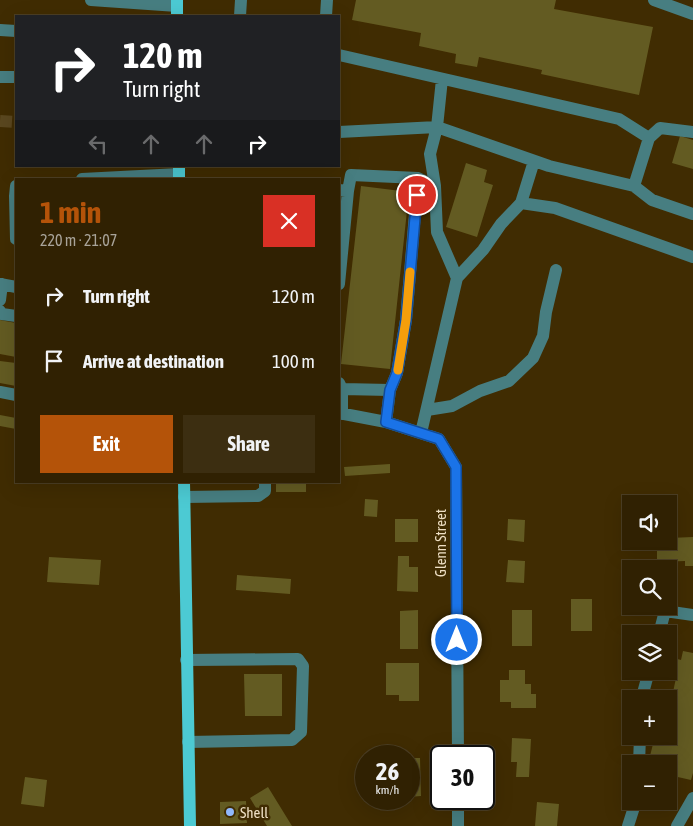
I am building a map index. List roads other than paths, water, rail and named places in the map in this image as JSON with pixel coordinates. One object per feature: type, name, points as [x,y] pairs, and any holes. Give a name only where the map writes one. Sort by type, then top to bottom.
[{"type":"main road","points":[[184,483],[190,826]]},
{"type":"street","points":[[91,0],[177,7]]},
{"type":"street","points":[[240,15],[241,0]]},
{"type":"street","points":[[326,15],[327,0]]},
{"type":"street","points":[[654,0],[693,14]]},
{"type":"street","points":[[0,30],[15,31]]},
{"type":"street","points":[[340,55],[618,119],[649,138]]},
{"type":"street","points":[[0,77],[15,77]]},
{"type":"street","points":[[442,79],[437,128],[430,154],[435,186],[437,232],[457,278]]},
{"type":"street","points":[[340,132],[437,128],[549,166],[634,186],[652,200],[693,214]]},
{"type":"street","points":[[634,186],[649,138],[660,128],[693,132]]},
{"type":"street","points":[[421,433],[457,278],[483,250],[501,224],[521,203],[534,160]]},
{"type":"street","points":[[112,178],[179,173]]},
{"type":"street","points":[[340,261],[343,191],[351,175],[418,178],[435,186]]},
{"type":"street","points":[[386,422],[390,390],[397,373],[406,320],[418,178]]},
{"type":"street","points":[[521,203],[555,208],[693,257]]},
{"type":"street","points":[[427,410],[452,406],[480,391],[509,381],[533,358],[543,336],[546,312],[556,270]]},
{"type":"street","points":[[0,300],[1,284],[15,287]]},
{"type":"street","points":[[0,311],[2,314],[15,316]]},
{"type":"street","points":[[341,413],[340,386],[390,390]]},
{"type":"street","points":[[0,392],[15,395]]},
{"type":"street","name":"Glenn Street","points":[[341,413],[386,422],[439,439],[456,467],[458,745]]},
{"type":"street","points":[[184,497],[258,496],[265,491],[265,483]]},
{"type":"street","points":[[661,625],[665,611],[693,615]]},
{"type":"street","points":[[186,660],[298,658],[303,666],[301,732],[292,740],[188,742]]},
{"type":"street","points":[[681,824],[693,798]]},
{"type":"street","points":[[458,810],[458,826]]},
{"type":"street","points":[[628,826],[633,810]]},
{"type":"tunnel","points":[[0,121],[15,122]]},
{"type":"place","name":"Shell","points":[[230,812]]}]
